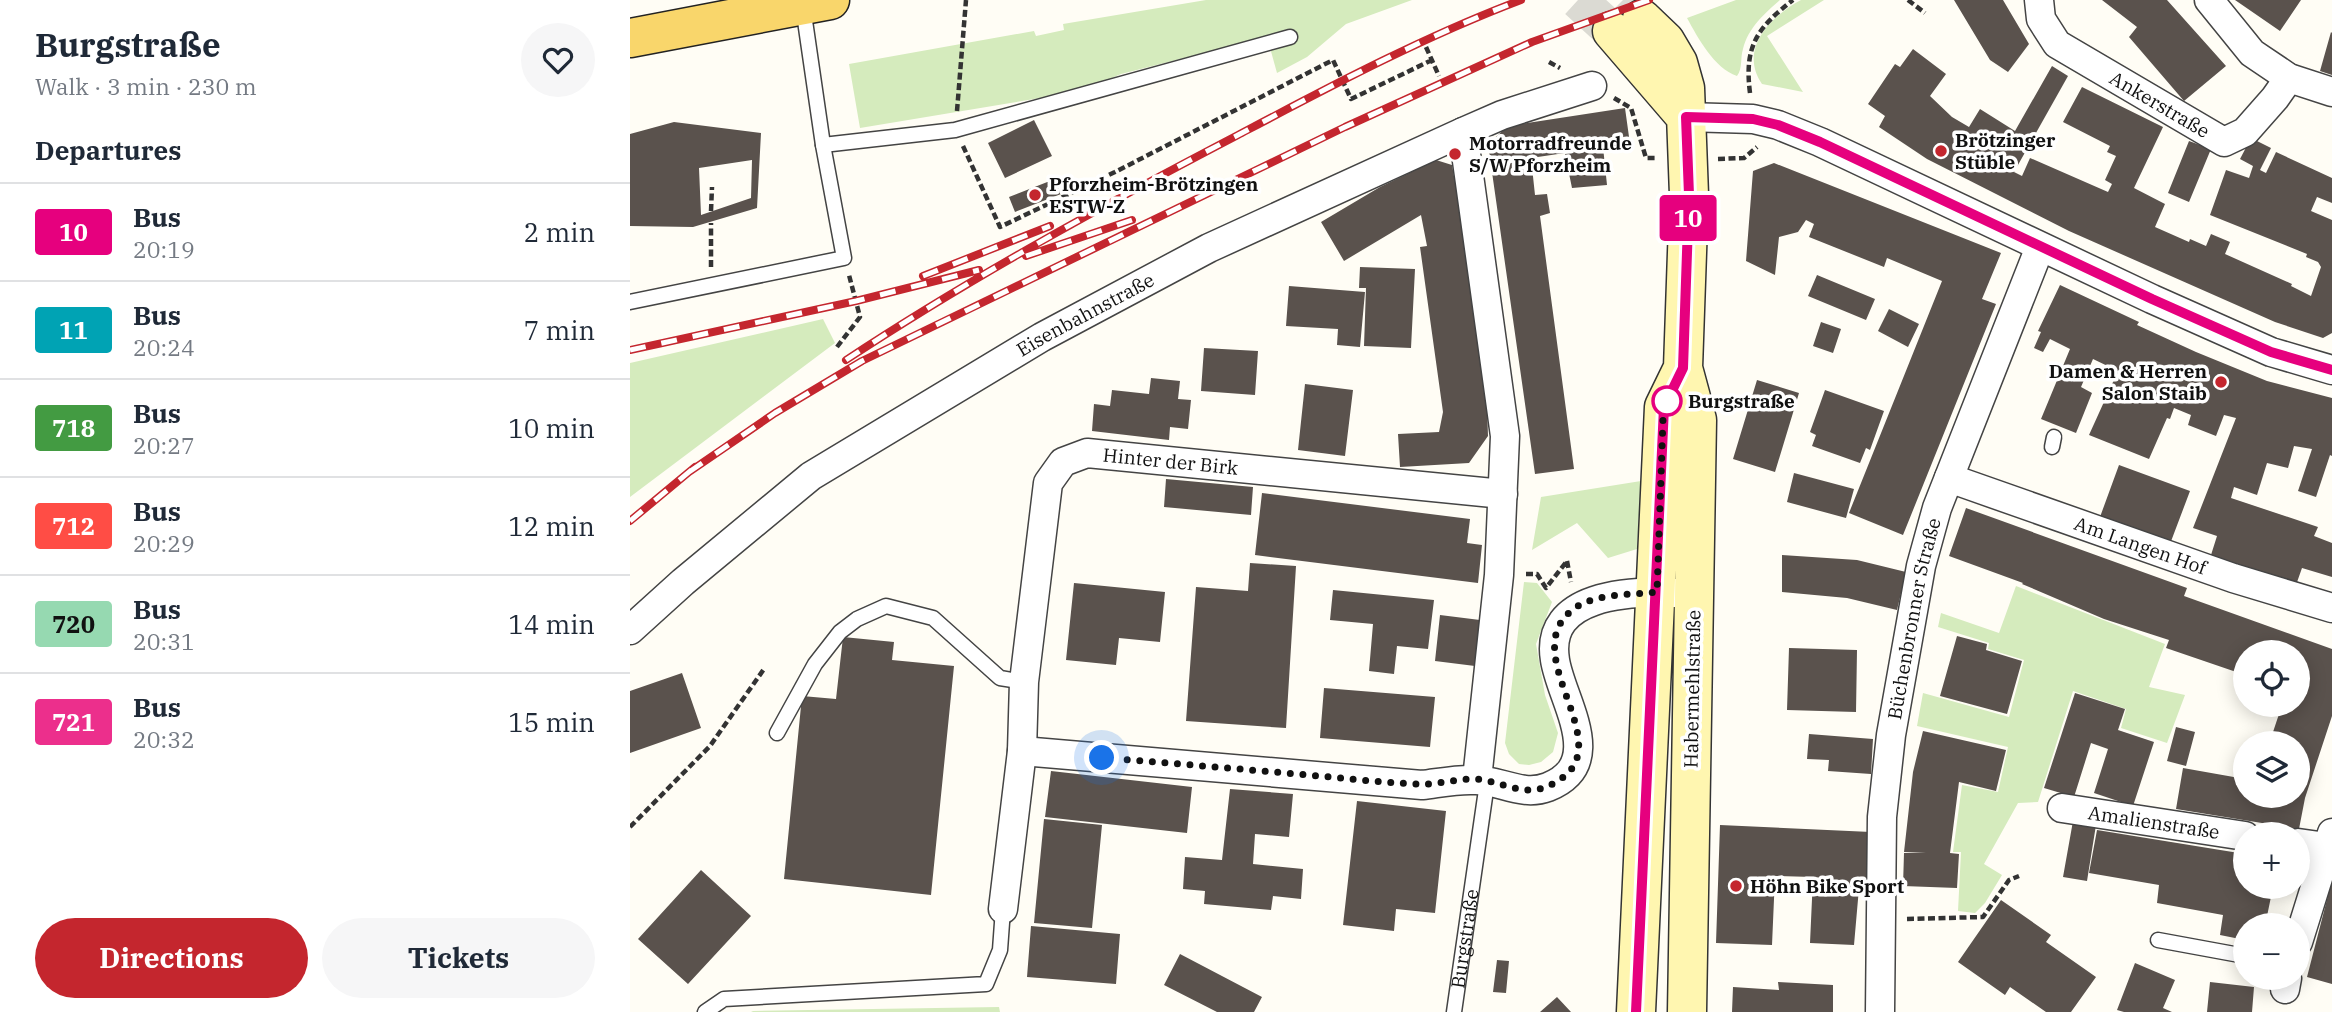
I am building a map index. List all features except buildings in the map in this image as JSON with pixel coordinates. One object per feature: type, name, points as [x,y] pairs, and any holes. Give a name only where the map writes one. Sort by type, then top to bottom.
[{"type":"main road","points":[[630,38],[816,3]]},
{"type":"main road","name":"Habermehlstraße","points":[[1627,25],[1665,41],[1678,63],[1685,88],[1689,195],[1683,368],[1697,420],[1687,1012]]},
{"type":"main road","name":"Habermehlstraße","points":[[1636,1012],[1664,407],[1683,368]]},
{"type":"street","name":"Ankerstraße","points":[[2039,0],[2041,19],[2057,44],[2224,142],[2245,132],[2275,98],[2307,89]]},
{"type":"street","name":"Ankerstraße","points":[[2209,0],[2252,53],[2307,89]]},
{"type":"street","name":"Eisenbahnstraße","points":[[630,630],[811,476],[1041,337],[1209,248],[1463,132],[1502,115],[1592,86]]},
{"type":"street","points":[[1686,117],[1753,119],[1778,125],[1820,142],[2040,247],[2271,352],[2332,370]]},
{"type":"street","name":"Burgstraße","points":[[1463,132],[1505,436],[1499,575],[1482,781]]},
{"type":"street","name":"Büchenbronner Straße","points":[[1880,1012],[1882,817],[1891,735],[1908,626],[1937,508],[2040,247]]},
{"type":"street","name":"Hinter der Birk","points":[[1024,682],[1048,483],[1063,462],[1087,453],[1503,494]]},
{"type":"street","name":"Am Langen Hof","points":[[1949,478],[2035,500],[2233,578],[2332,608]]},
{"type":"street","points":[[1023,751],[1422,785],[1482,781],[1524,791],[1547,787],[1565,776],[1576,761],[1580,741],[1555,659],[1555,638],[1562,620],[1576,607],[1605,598],[1657,592],[1694,593]]},
{"type":"street","points":[[1003,909],[1023,751],[1024,682]]},
{"type":"street","name":"Amalienstraße","points":[[2062,808],[2233,834]]},
{"type":"street","points":[[2308,913],[2331,842],[2310,843]]},
{"type":"lane","points":[[630,302],[844,258],[823,145],[816,3]]},
{"type":"lane","points":[[823,145],[955,130],[1290,37]]},
{"type":"lane","points":[[778,733],[815,664],[840,632],[858,619],[886,606],[933,618],[1000,678],[1024,682]]},
{"type":"lane","name":"Burgstraße","points":[[1454,1012],[1482,781]]},
{"type":"lane","points":[[705,1012],[724,999],[986,984],[1000,950],[1003,909]]},
{"type":"lane","points":[[2158,940],[2233,954]]},
{"type":"path","points":[[966,0],[955,130],[1000,227],[1115,172],[1333,60],[1351,99],[1432,60]]},
{"type":"path","points":[[1753,119],[1747,72],[1756,35],[1793,0]]},
{"type":"path","points":[[1908,0],[1925,13]]},
{"type":"path","points":[[1426,47],[1439,76]]},
{"type":"path","points":[[711,211],[712,187]]},
{"type":"path","points":[[711,223],[711,285]]},
{"type":"path","points":[[838,346],[860,317],[844,258]]},
{"type":"path","points":[[1537,574],[1546,588],[1567,561]]},
{"type":"path","points":[[630,827],[710,746],[764,669]]},
{"type":"path","points":[[1880,920],[1983,917],[2009,880],[2019,876]]},
{"type":"green space","points":[[1206,0],[1412,0],[1346,24],[1307,57],[1277,73],[1267,37],[1121,74],[1082,91],[860,128],[849,64],[1034,31],[1036,36],[1064,30],[1063,24]]},
{"type":"green space","points":[[1736,0],[1780,0],[1763,16],[1745,41],[1737,76],[1714,59],[1687,18]]},
{"type":"green space","points":[[1801,0],[1824,0],[1767,36],[1803,92],[1762,84],[1754,58],[1761,35],[1779,15]]},
{"type":"green space","points":[[823,319],[835,343],[630,497],[630,363]]},
{"type":"green space","points":[[1641,481],[1637,549],[1608,558],[1577,523],[1532,550],[1541,497]]},
{"type":"green space","points":[[1524,582],[1537,583],[1552,602],[1536,644],[1545,695],[1558,733],[1553,752],[1541,762],[1529,765],[1519,764],[1509,754],[1505,743]]},
{"type":"green space","points":[[2016,586],[2165,644],[2149,687],[2185,695],[2167,743],[2121,728],[2126,709],[2073,691],[2038,802],[2018,803],[1984,864],[2002,875],[1985,903],[1975,913],[1958,911],[1961,852],[1953,852],[1962,785],[1998,792],[2008,747],[1917,726],[1923,693],[2009,717],[2024,660],[1988,649],[1989,643],[1938,627],[1941,613],[1999,633]]},
{"type":"green space","points":[[999,1007],[1000,1012],[751,1012],[753,1011]]},
{"type":"tunnel","points":[[1578,0],[1612,31]]},
{"type":"tunnel","points":[[1623,0],[1642,19]]},
{"type":"railway","points":[[846,360],[990,271],[1188,161],[1378,63],[1521,0]]},
{"type":"railway","points":[[689,472],[775,413],[862,361],[1345,127],[1532,42],[1649,0]]},
{"type":"railway","points":[[1026,256],[1132,220]]},
{"type":"railway","points":[[923,276],[1050,226]]},
{"type":"railway","points":[[630,350],[856,301],[979,270]]},
{"type":"railway","points":[[630,521],[695,467]]},
{"type":"bus line","name":"10","points":[[1636,1012],[1664,407],[1683,368],[1689,195],[1686,117],[1753,119],[1778,125],[1820,142],[2152,299],[2271,352],[2332,370]]},
{"type":"place","name":"Brötzinger Stüble","points":[[1941,151]]},
{"type":"place","name":"Motorradfreunde S/W Pforzheim","points":[[1455,154]]},
{"type":"place","name":"Pforzheim-Brötzingen ESTW-Z","points":[[1035,195]]},
{"type":"place","name":"Damen & Herren Salon Staib","points":[[2221,382]]},
{"type":"place","name":"Burgstraße","points":[[1667,401]]},
{"type":"place","name":"Höhn Bike Sport","points":[[1736,886]]},
{"type":"route","points":[[1102,758],[1422,785],[1477,779],[1524,791],[1547,787],[1565,776],[1576,761],[1580,741],[1555,659],[1555,638],[1562,620],[1576,607],[1605,598],[1657,592],[1663,419],[1667,401]]}]
